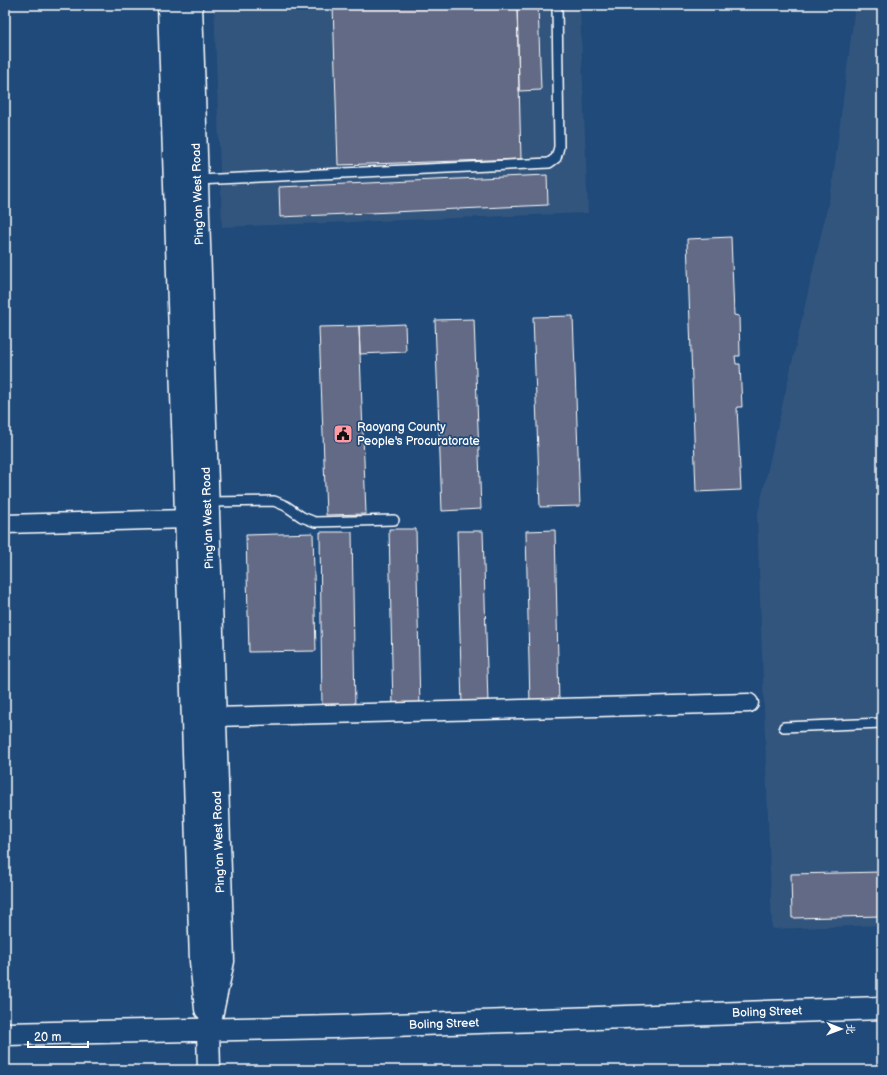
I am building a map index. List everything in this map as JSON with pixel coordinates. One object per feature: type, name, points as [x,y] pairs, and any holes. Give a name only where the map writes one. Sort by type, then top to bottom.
[{"type":"main road","name":"Ping'an West Road","points":[[169,5],[201,961],[208,1030],[209,1070]]},
{"type":"main road","name":"Ping'an West Road","points":[[191,5],[223,961],[208,1030]]},
{"type":"main road","name":"Boling Street","points":[[5,1034],[335,1027],[882,1008]]},
{"type":"street","points":[[5,524],[186,519]]},
{"type":"street","points":[[215,717],[749,703]]},
{"type":"lane","points":[[197,180],[549,163],[556,158],[560,147],[556,5]]},
{"type":"lane","points":[[208,502],[274,501],[286,506],[302,517],[315,522],[394,520]]},
{"type":"lane","points":[[784,727],[882,723]]},
{"type":"shaded area","points":[[214,5],[580,5],[588,213],[222,227]]},
{"type":"shaded area","points":[[855,5],[882,5],[882,925],[772,929],[757,517],[832,186]]},
{"type":"building","points":[[333,5],[517,5],[521,159],[338,165]]},
{"type":"building","points":[[517,5],[538,5],[541,90],[519,91]]},
{"type":"building","points":[[547,175],[548,205],[280,217],[279,187]]},
{"type":"building","points":[[731,237],[734,315],[739,316],[740,356],[735,356],[736,364],[740,364],[742,407],[737,407],[741,490],[696,492],[687,239]]},
{"type":"building","points":[[573,316],[580,506],[540,507],[533,317]]},
{"type":"building","points":[[474,319],[481,509],[442,511],[435,320]]},
{"type":"building","points":[[405,324],[406,352],[360,354],[359,326]]},
{"type":"building","name":"Raoyang County People's Procuratorate","points":[[359,326],[366,514],[326,515],[319,327]]},
{"type":"building","points":[[389,529],[416,529],[420,707],[393,708]]},
{"type":"building","points":[[555,530],[559,704],[530,705],[526,531]]},
{"type":"building","points":[[457,531],[483,531],[488,704],[462,705]]},
{"type":"building","points":[[320,532],[352,532],[355,709],[322,709]]},
{"type":"building","points":[[313,533],[316,651],[249,652],[246,535]]},
{"type":"building","points":[[882,872],[882,916],[792,918],[791,874]]},
{"type":"place","name":"Raoyang County People's Procuratorate","points":[[343,434]]}]
